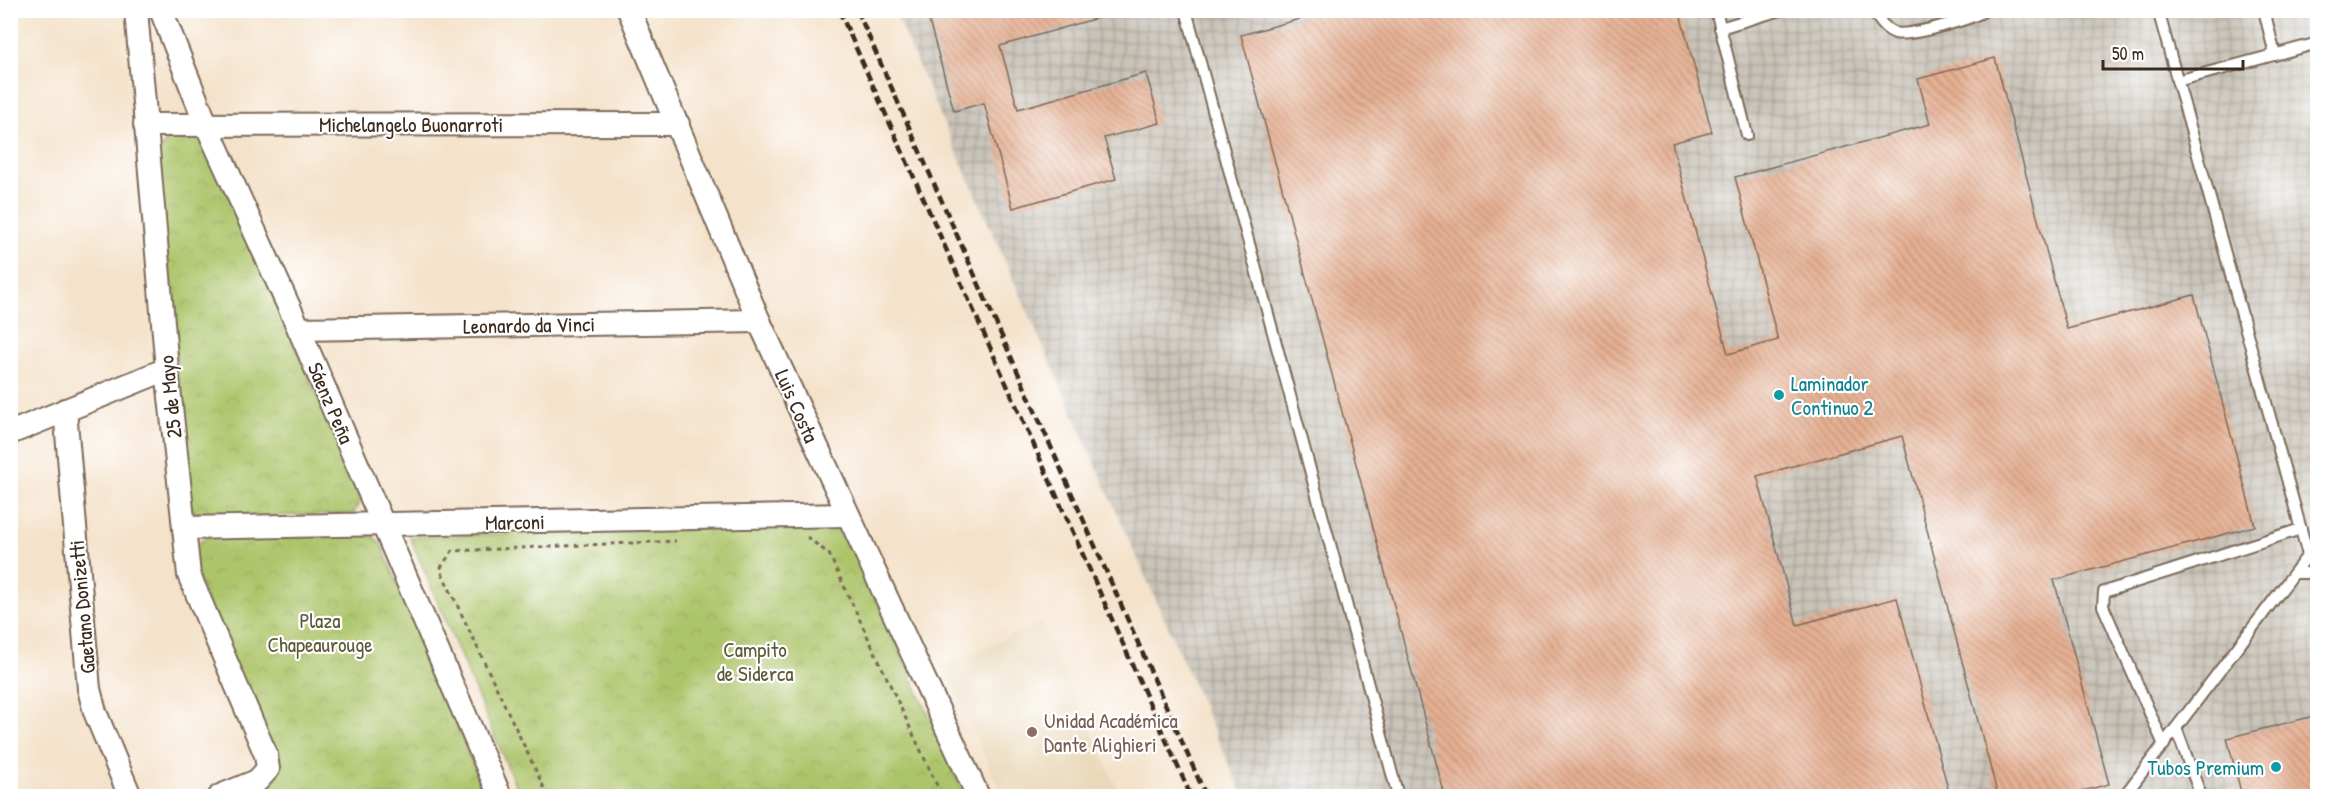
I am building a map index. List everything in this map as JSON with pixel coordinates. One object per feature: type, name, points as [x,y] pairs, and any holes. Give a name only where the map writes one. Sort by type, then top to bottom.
[{"type":"street","name":"25 de Mayo","points":[[136,10],[167,369],[189,575],[196,597],[266,755],[268,769],[257,781],[220,796]]},
{"type":"street","name":"Sáenz Peña","points":[[161,10],[206,124],[299,329],[500,796]]},
{"type":"street","name":"Luis Costa","points":[[629,10],[759,321],[978,796]]},
{"type":"street","name":"Michelangelo Buonarroti","points":[[145,124],[678,124]]},
{"type":"street","name":"Leonardo da Vinci","points":[[299,329],[759,321]]},
{"type":"street","points":[[10,433],[167,369]]},
{"type":"street","name":"Gaetano Donizetti","points":[[65,410],[89,689],[95,711],[130,796]]},
{"type":"street","name":"Marconi","points":[[183,528],[847,515]]},
{"type":"lane","points":[[1186,10],[1398,796]]},
{"type":"lane","points":[[1716,10],[1747,135]]},
{"type":"lane","points":[[1720,28],[1781,10]]},
{"type":"lane","points":[[1873,10],[1884,26],[1897,34],[1916,32],[1985,10]]},
{"type":"lane","points":[[2158,10],[2308,555]]},
{"type":"lane","points":[[2264,10],[2275,55]]},
{"type":"lane","points":[[2178,81],[2318,43]]},
{"type":"lane","points":[[2164,745],[2103,606],[2104,592],[2301,529]]},
{"type":"lane","points":[[2124,796],[2318,542]]},
{"type":"lane","points":[[2295,573],[2318,573]]},
{"type":"lane","points":[[2176,728],[2201,796]]},
{"type":"path","points":[[803,535],[829,554],[942,796]]},
{"type":"path","points":[[548,796],[440,569],[452,551],[686,540]]},
{"type":"shaded area","points":[[894,11],[2317,11],[2317,796],[1243,796]]},
{"type":"shaded area","name":"Unidad Académica Dante Alighieri","points":[[1040,622],[1121,796],[1003,796],[944,667]]},
{"type":"green space","points":[[188,134],[200,138],[209,146],[359,493],[360,501],[353,514],[199,517],[189,503],[157,153],[168,139]]},
{"type":"green space","name":"Campito de Siderca","points":[[843,524],[965,796],[520,796],[410,537]]},
{"type":"green space","name":"Plaza Chapeaurouge","points":[[372,535],[382,546],[486,796],[251,796],[271,782],[197,575],[195,549],[206,537]]},
{"type":"building","points":[[926,10],[1107,10],[1108,15],[1000,46],[1018,109],[1146,73],[1160,123],[1104,138],[1116,179],[1013,208],[984,103],[954,111]]},
{"type":"building","name":"Laminador Continuo 2","points":[[1305,10],[1679,10],[1712,132],[1672,143],[1728,354],[1778,340],[1735,177],[1930,124],[1918,79],[1995,58],[2067,329],[2194,295],[2255,526],[2054,580],[2109,784],[2064,796],[1998,796],[1902,436],[1757,476],[1797,625],[1897,598],[1950,796],[1445,796],[1241,35],[1307,17]]},
{"type":"building","name":"Tubos Premium","points":[[2318,715],[2318,796],[2242,796],[2227,738]]},
{"type":"railway","points":[[839,10],[1191,796]]},
{"type":"railway","points":[[857,10],[1206,796]]},
{"type":"place","name":"Laminador Continuo 2","points":[[1779,395]]},
{"type":"place","name":"Unidad Académica Dante Alighieri","points":[[1032,732]]},
{"type":"place","name":"Tubos Premium","points":[[2276,767]]}]
